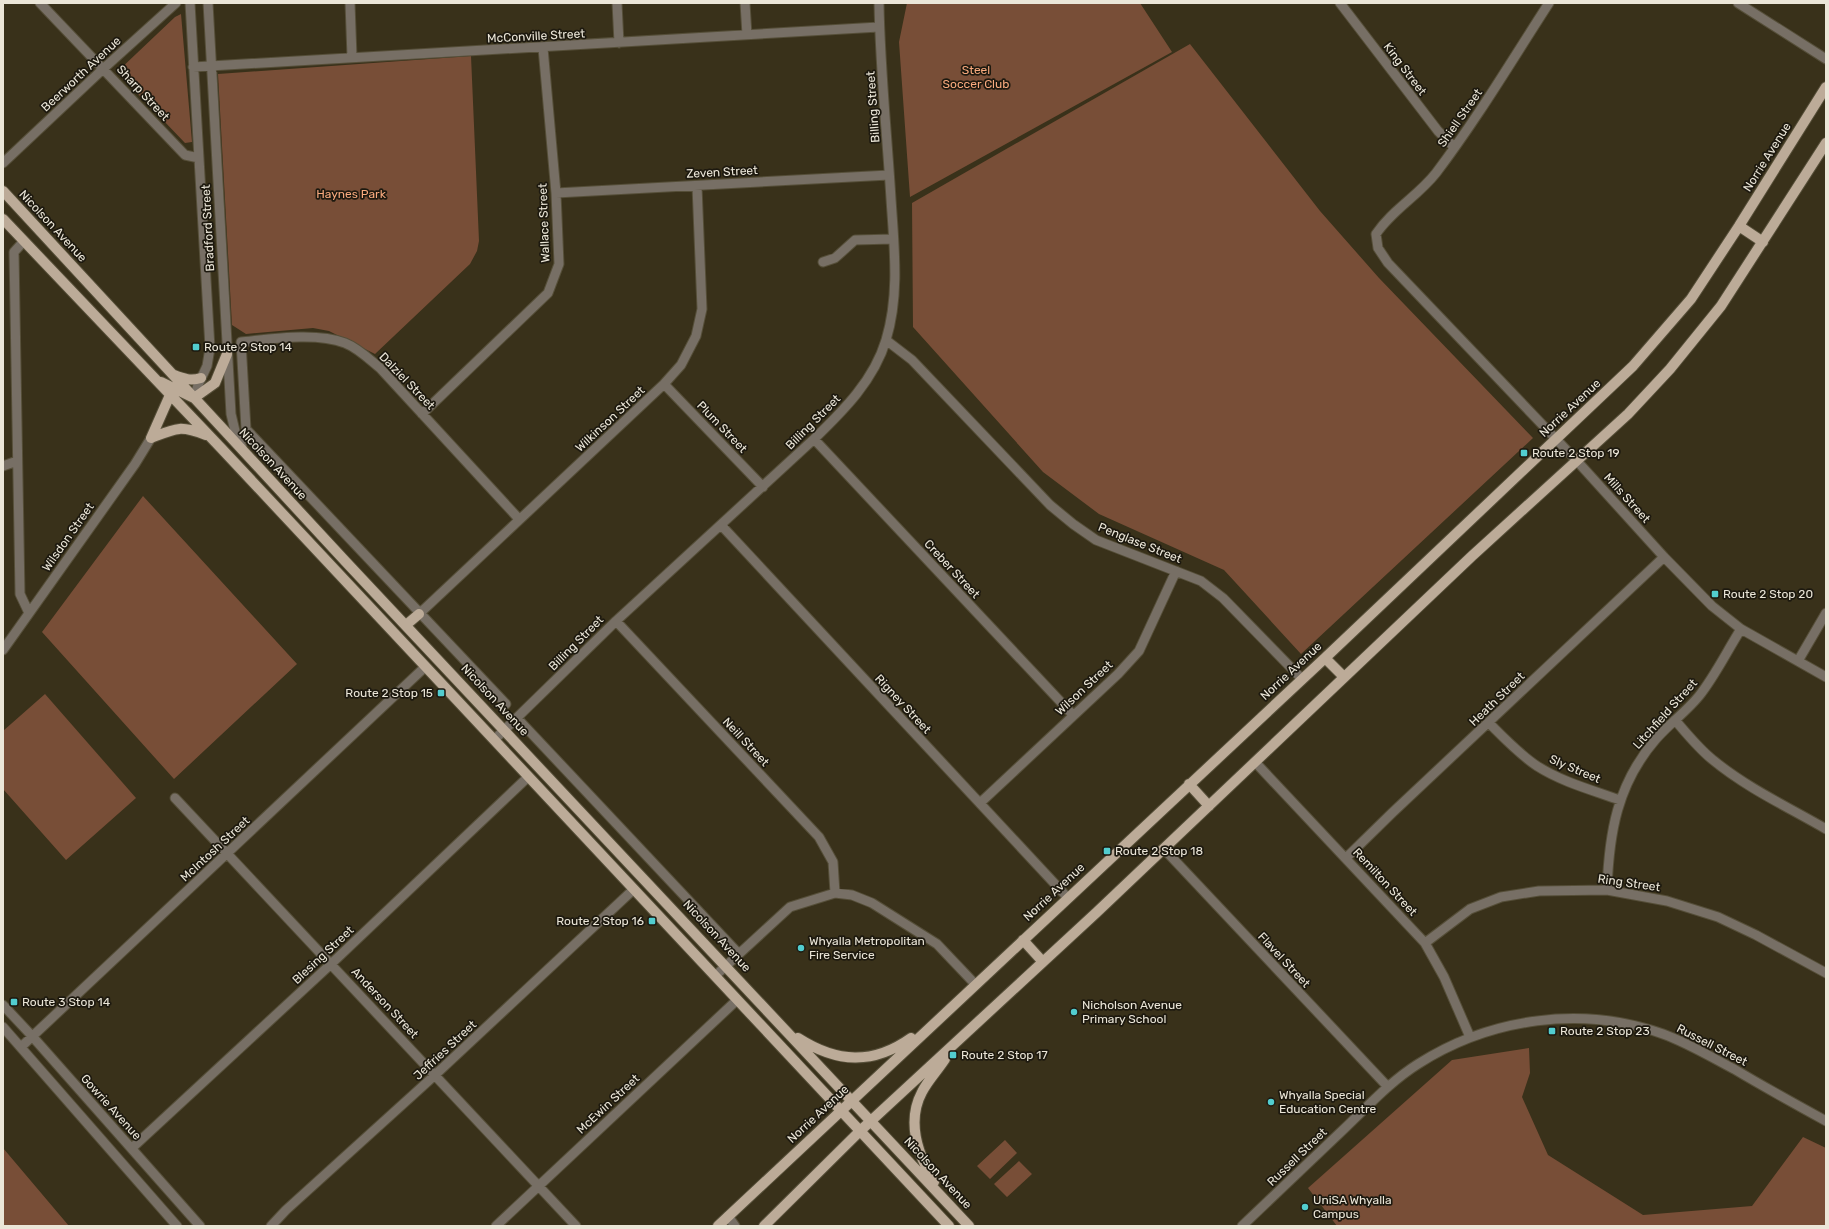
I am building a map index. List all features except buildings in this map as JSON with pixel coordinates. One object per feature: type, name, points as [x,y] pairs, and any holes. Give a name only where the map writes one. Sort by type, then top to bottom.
[{"type":"main road","name":"Norrie Avenue","points":[[718,1226],[1325,658],[1633,366],[1691,299],[1739,226],[1826,87]]},
{"type":"main road","points":[[764,1226],[860,1131],[1164,849],[1472,556],[1628,414],[1670,368],[1721,306],[1826,143]]},
{"type":"main road","name":"Nicolson Avenue","points":[[3,191],[346,562],[941,1194],[969,1226]]},
{"type":"main road","points":[[3,219],[210,436],[949,1226]]},
{"type":"main road","points":[[1739,226],[1763,242]]},
{"type":"main road","points":[[82,302],[95,290]]},
{"type":"main road","points":[[194,398],[216,383],[227,354]]},
{"type":"main road","points":[[174,375],[186,379],[201,378]]},
{"type":"main road","points":[[157,381],[194,398]]},
{"type":"main road","points":[[151,438],[170,395]]},
{"type":"main road","points":[[194,398],[196,414],[212,432],[221,448]]},
{"type":"main road","points":[[151,438],[174,428],[188,428],[210,436]]},
{"type":"main road","points":[[336,571],[346,562]]},
{"type":"main road","points":[[406,625],[419,614]]},
{"type":"main road","points":[[1325,658],[1344,677]]},
{"type":"main road","points":[[1189,784],[1209,806]]},
{"type":"main road","points":[[1023,940],[1043,962]]},
{"type":"main road","points":[[785,1029],[809,1045],[838,1056],[850,1058],[880,1055],[906,1042],[935,1022]]},
{"type":"main road","points":[[941,1194],[929,1174],[917,1145],[914,1130],[915,1115],[922,1092],[958,1041]]},
{"type":"street","name":"Sharp Street","points":[[40,3],[185,155],[199,158]]},
{"type":"street","name":"Beerworth Avenue","points":[[3,163],[176,3]]},
{"type":"street","name":"Bradford Street","points":[[190,3],[210,348],[207,366],[194,398]]},
{"type":"street","name":"Bradford Street","points":[[208,3],[231,414],[236,435],[243,450]]},
{"type":"street","points":[[350,3],[352,57]]},
{"type":"street","points":[[617,3],[619,43]]},
{"type":"street","points":[[745,3],[746,35]]},
{"type":"street","name":"Billing Street","points":[[494,740],[616,621],[843,411],[864,385],[874,369],[886,340],[896,280],[879,27],[879,3]]},
{"type":"street","name":"King Street","points":[[1340,3],[1438,131],[1454,147]]},
{"type":"street","name":"Shiell Street","points":[[1376,234],[1384,222],[1435,175],[1496,88],[1549,3]]},
{"type":"street","points":[[1738,3],[1826,59]]},
{"type":"street","name":"McConville Street","points":[[193,67],[352,57],[544,48],[879,27]]},
{"type":"street","name":"Wallace Street","points":[[422,414],[548,293],[559,264],[556,193],[544,48]]},
{"type":"street","name":"Zeven Street","points":[[556,193],[889,175]]},
{"type":"street","name":"Wilkinson Street","points":[[419,614],[664,384],[681,365],[696,336],[702,309],[697,186]]},
{"type":"street","name":"Mills Street","points":[[1376,234],[1378,248],[1388,263],[1577,461],[1664,557],[1712,606],[1741,629],[1826,677]]},
{"type":"street","points":[[823,262],[835,258],[856,240],[893,239]]},
{"type":"street","points":[[24,241],[14,252],[20,594],[29,613]]},
{"type":"street","points":[[226,329],[241,342],[227,354]]},
{"type":"street","name":"Dalziel Street","points":[[241,342],[284,337],[325,338],[345,343],[366,355],[380,368],[519,519]]},
{"type":"street","name":"Penglase Street","points":[[886,340],[912,360],[1050,505],[1073,524],[1096,540],[1201,581],[1223,598],[1302,679]]},
{"type":"street","name":"Nicolson Avenue","points":[[241,342],[246,429],[419,614],[506,704]]},
{"type":"street","name":"Plum Street","points":[[664,384],[762,487]]},
{"type":"street","name":"Wilsdon Street","points":[[3,650],[135,464],[151,438]]},
{"type":"street","name":"Creber Street","points":[[814,439],[1073,715]]},
{"type":"street","points":[[3,466],[18,461]]},
{"type":"street","name":"Rigney Street","points":[[721,525],[1068,898]]},
{"type":"street","name":"Heath Street","points":[[1346,858],[1392,812],[1664,557]]},
{"type":"street","name":"Wilson Street","points":[[980,803],[1118,674],[1139,651],[1176,571]]},
{"type":"street","points":[[1798,661],[1826,613]]},
{"type":"street","name":"Neill Street","points":[[616,621],[819,837],[833,862],[835,893]]},
{"type":"street","name":"Litchfield Street","points":[[1607,890],[1608,851],[1620,800],[1641,758],[1656,738],[1703,690],[1741,629]]},
{"type":"street","name":"McIntosh Street","points":[[21,1047],[425,667]]},
{"type":"street","name":"Nicolson Avenue","points":[[517,718],[739,954]]},
{"type":"street","points":[[1675,720],[1712,760],[1742,781],[1826,829]]},
{"type":"street","name":"Sly Street","points":[[1488,723],[1510,744],[1537,766],[1559,778],[1620,800]]},
{"type":"street","name":"Remilton Street","points":[[1255,762],[1425,943],[1444,977],[1470,1037]]},
{"type":"street","name":"Blesing Street","points":[[132,1148],[331,964],[528,776]]},
{"type":"street","name":"Anderson Street","points":[[175,798],[576,1226]]},
{"type":"street","name":"Flavel Street","points":[[1164,849],[1388,1087]]},
{"type":"street","name":"Jeffries Street","points":[[270,1226],[435,1075],[634,889]]},
{"type":"street","name":"Ring Street","points":[[1425,943],[1470,909],[1501,897],[1539,891],[1607,890],[1667,901],[1718,917],[1756,935],[1826,973]]},
{"type":"street","points":[[715,976],[790,906],[835,893],[852,895],[872,903],[937,944],[975,984]]},
{"type":"street","name":"McEwin Street","points":[[496,1226],[737,1000]]},
{"type":"street","name":"Gowrie Avenue","points":[[3,1005],[200,1226]]},
{"type":"street","name":"Russell Street","points":[[1242,1226],[1388,1087],[1418,1064],[1470,1037],[1514,1024],[1535,1021],[1587,1019],[1628,1024],[1663,1034],[1690,1045],[1826,1121]]},
{"type":"street","points":[[3,1028],[177,1226]]},
{"type":"street","points":[[728,1216],[735,1226]]},
{"type":"green space","name":"Steel Soccer Club","points":[[907,3],[1140,3],[1172,52],[910,197],[899,42]]},
{"type":"green space","points":[[181,14],[192,142],[185,143],[117,72],[175,17]]},
{"type":"green space","points":[[1190,44],[1320,211],[1379,278],[1533,438],[1301,654],[1224,570],[1099,514],[1043,472],[913,327],[912,203]]},
{"type":"green space","name":"Haynes Park","points":[[471,56],[479,241],[477,251],[470,264],[375,354],[329,331],[313,328],[246,334],[232,325],[218,74]]},
{"type":"green space","points":[[143,496],[297,664],[174,779],[42,632]]},
{"type":"green space","points":[[45,694],[136,798],[66,860],[3,789],[3,731]]},
{"type":"green space","points":[[1529,1048],[1530,1073],[1522,1097],[1548,1155],[1643,1215],[1752,1206],[1803,1137],[1826,1148],[1826,1226],[1337,1226],[1308,1188],[1452,1060]]},
{"type":"green space","points":[[1005,1140],[1017,1153],[990,1179],[977,1166]]},
{"type":"green space","points":[[3,1148],[69,1226],[3,1226]]},
{"type":"green space","points":[[1019,1161],[1032,1174],[1007,1197],[994,1184]]},
{"type":"place","name":"Route 2 Stop 14","points":[[196,347]]},
{"type":"place","name":"Route 2 Stop 19","points":[[1524,453]]},
{"type":"place","name":"Route 2 Stop 20","points":[[1715,594]]},
{"type":"place","name":"Route 2 Stop 15","points":[[441,693]]},
{"type":"place","name":"Route 2 Stop 18","points":[[1107,851]]},
{"type":"place","name":"Route 2 Stop 16","points":[[652,921]]},
{"type":"place","name":"Whyalla Metropolitan Fire Service","points":[[801,948]]},
{"type":"place","name":"Route 3 Stop 14","points":[[14,1002]]},
{"type":"place","name":"Nicholson Avenue Primary School","points":[[1074,1012]]},
{"type":"place","name":"Route 2 Stop 23","points":[[1552,1031]]},
{"type":"place","name":"Route 2 Stop 17","points":[[953,1055]]},
{"type":"place","name":"Whyalla Special Education Centre","points":[[1271,1102]]},
{"type":"place","name":"UniSA Whyalla Campus","points":[[1305,1207]]}]
